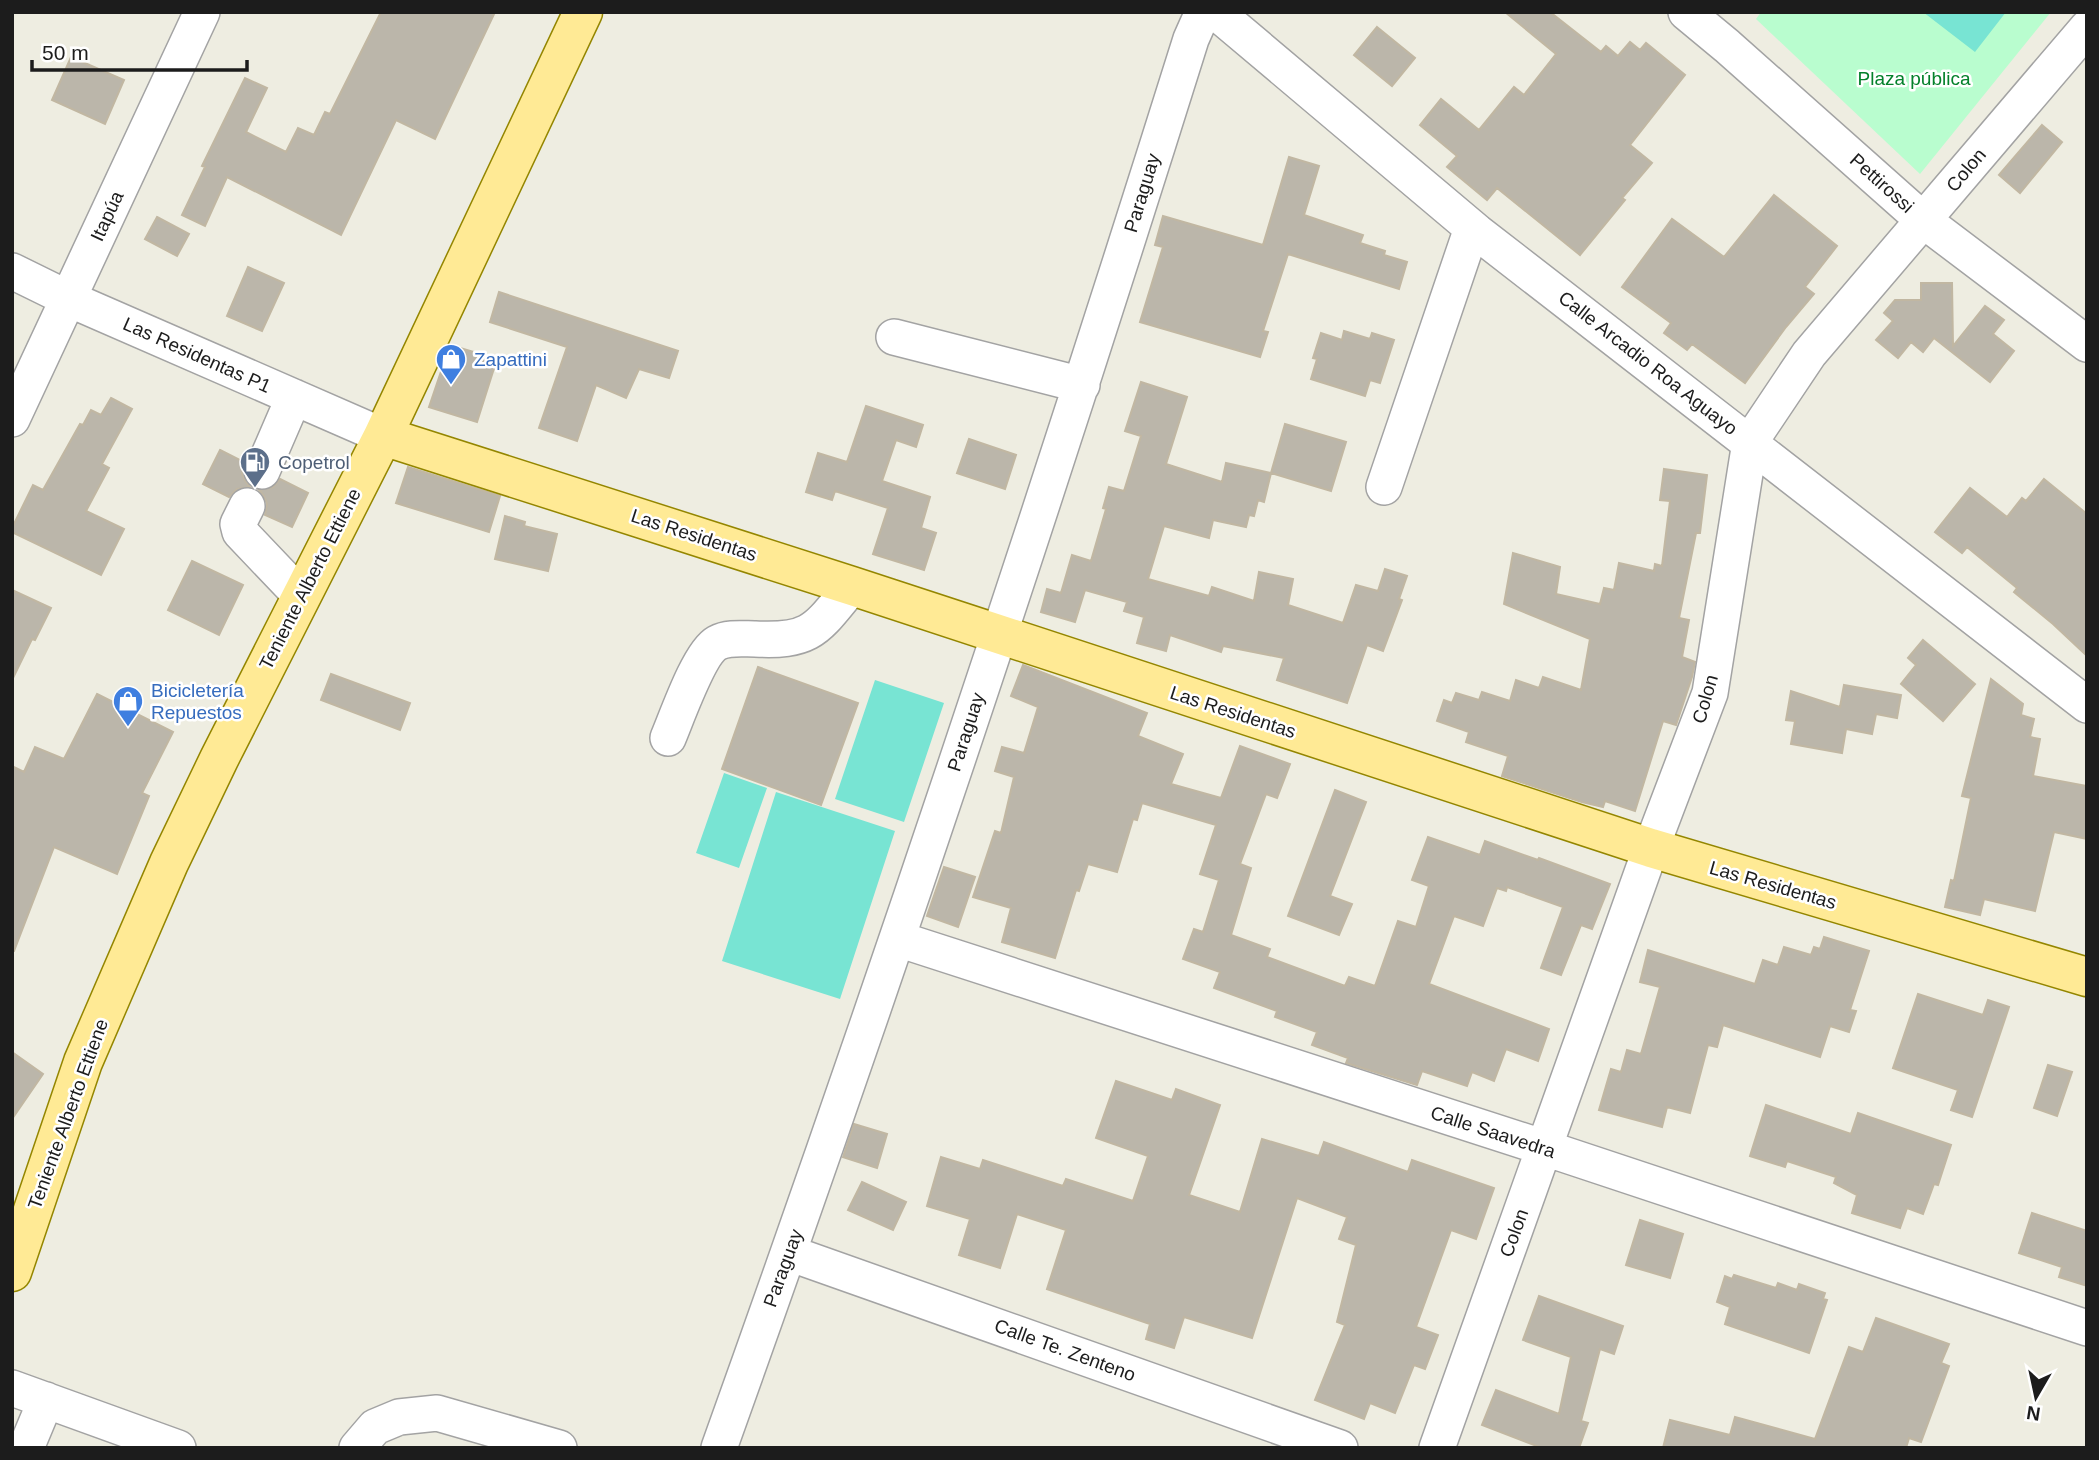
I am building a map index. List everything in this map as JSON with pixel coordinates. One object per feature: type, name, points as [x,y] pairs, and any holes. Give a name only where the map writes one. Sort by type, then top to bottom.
[{"type":"main road","name":"Teniente Alberto Ettiene","points":[[15,1254],[83,1062],[169,863],[383,436],[583,12]]},
{"type":"main road","name":"Las Residentas","points":[[383,436],[852,586],[1651,848],[2087,977]]},
{"type":"street","name":"Itapúa","points":[[12,419],[202,12]]},
{"type":"street","name":"Paraguay","points":[[719,1448],[898,939],[1082,386],[1191,38],[1202,12]]},
{"type":"street","name":"Calle Arcadio Roa Aguayo","points":[[1216,12],[1472,228],[2087,705]]},
{"type":"street","name":"Pettirossi","points":[[1686,12],[1923,220],[2087,344]]},
{"type":"street","name":"Colon","points":[[1437,1448],[1651,848],[1710,693],[1750,442],[1809,355],[2087,29]]},
{"type":"street","points":[[1384,487],[1472,228]]},
{"type":"street","name":"Las Residentas P1","points":[[12,271],[69,299],[383,436]]},
{"type":"street","points":[[894,337],[1082,386]]},
{"type":"street","points":[[262,471],[293,397]]},
{"type":"street","points":[[247,506],[238,524],[240,532],[302,596]]},
{"type":"street","points":[[668,738],[705,654],[718,642],[735,638],[778,640],[802,637],[822,622],[852,586]]},
{"type":"street","name":"Calle Saavedra","points":[[898,939],[2087,1328]]},
{"type":"street","name":"Calle Te. Zenteno","points":[[789,1252],[1340,1448]]},
{"type":"street","points":[[12,1388],[178,1448]]},
{"type":"street","points":[[26,1448],[46,1400]]},
{"type":"street","points":[[356,1448],[375,1427],[399,1418],[437,1413],[559,1448]]},
{"type":"green space","name":"Plaza pública","points":[[1761,12],[2051,12],[1920,174],[1756,19]]},
{"type":"shaded area","points":[[1923,12],[2006,12],[1975,52]]},
{"type":"shaded area","points":[[875,680],[944,703],[904,822],[835,799]]},
{"type":"shaded area","points":[[724,773],[767,788],[739,868],[696,853]]},
{"type":"shaded area","points":[[776,792],[895,831],[840,999],[722,961]]},
{"type":"building","points":[[381,12],[495,12],[435,139],[396,120],[341,235],[227,177],[205,226],[182,215],[205,167],[202,166],[245,78],[267,88],[246,132],[286,152],[298,128],[314,135],[325,112],[330,114]]},
{"type":"building","points":[[1505,12],[1550,12],[1601,52],[1606,46],[1618,56],[1630,42],[1640,50],[1646,43],[1685,75],[1630,145],[1652,163],[1580,255],[1497,188],[1487,200],[1447,167],[1457,156],[1420,125],[1441,99],[1479,130],[1514,87],[1524,95],[1556,54]]},
{"type":"building","points":[[1377,27],[1415,58],[1392,86],[1354,55]]},
{"type":"building","points":[[71,57],[124,80],[105,124],[52,100]]},
{"type":"building","points":[[2042,125],[2062,142],[2020,193],[1999,175]]},
{"type":"building","points":[[1289,157],[1319,166],[1304,215],[1363,235],[1360,243],[1385,251],[1384,255],[1407,262],[1399,289],[1288,254],[1263,331],[1268,332],[1260,357],[1140,322],[1163,247],[1155,245],[1163,216],[1263,245]]},
{"type":"building","points":[[1774,195],[1837,246],[1805,287],[1814,294],[1745,383],[1692,344],[1687,350],[1664,333],[1671,323],[1622,287],[1672,219],[1724,257]]},
{"type":"building","points":[[157,217],[189,234],[177,256],[145,239]]},
{"type":"building","points":[[248,267],[284,283],[262,331],[227,316]]},
{"type":"building","points":[[1921,283],[1952,283],[1953,346],[1985,306],[2004,320],[1993,334],[2014,351],[1990,382],[1934,338],[1923,352],[1911,342],[1898,358],[1876,340],[1893,321],[1884,313],[1895,300],[1921,300]]},
{"type":"building","points":[[499,292],[678,351],[669,378],[639,369],[626,398],[596,385],[577,441],[539,428],[567,347],[490,322]]},
{"type":"building","points":[[1344,331],[1370,339],[1372,333],[1394,340],[1380,383],[1370,380],[1365,396],[1311,379],[1317,359],[1313,358],[1321,333],[1342,340]]},
{"type":"building","points":[[450,345],[497,359],[477,422],[429,407]]},
{"type":"building","points":[[1141,382],[1187,397],[1166,464],[1222,482],[1226,463],[1271,473],[1264,502],[1258,500],[1254,516],[1249,515],[1246,527],[1213,520],[1209,538],[1164,526],[1148,579],[1209,596],[1212,587],[1254,601],[1259,572],[1293,579],[1288,605],[1343,623],[1356,585],[1378,591],[1385,569],[1407,576],[1399,599],[1402,600],[1383,651],[1367,645],[1347,703],[1277,680],[1284,658],[1223,646],[1221,652],[1170,635],[1166,651],[1137,643],[1144,617],[1124,611],[1127,602],[1085,590],[1075,622],[1041,612],[1047,589],[1061,593],[1072,555],[1091,561],[1106,509],[1103,508],[1109,487],[1124,491],[1141,436],[1125,431]]},
{"type":"building","points":[[111,398],[132,409],[102,464],[109,468],[86,511],[124,529],[101,575],[12,532],[12,528],[33,485],[43,490],[80,424],[83,425],[91,410],[101,415]]},
{"type":"building","points":[[866,406],[923,425],[916,447],[896,440],[882,481],[930,497],[921,528],[936,533],[924,570],[873,554],[888,508],[835,491],[832,500],[806,492],[818,453],[847,462]]},
{"type":"building","points":[[1285,424],[1346,442],[1331,491],[1271,473]]},
{"type":"building","points":[[969,439],[1016,455],[1005,489],[957,473]]},
{"type":"building","points":[[220,450],[244,462],[242,474],[250,487],[237,489],[229,497],[203,484]]},
{"type":"building","points":[[408,467],[500,496],[489,532],[396,503]]},
{"type":"building","points":[[1664,469],[1707,475],[1700,533],[1696,533],[1679,618],[1689,620],[1682,657],[1695,662],[1676,725],[1663,721],[1635,811],[1605,801],[1603,807],[1582,802],[1502,776],[1508,756],[1466,742],[1469,732],[1437,721],[1444,700],[1452,703],[1456,693],[1479,700],[1482,692],[1510,701],[1516,680],[1539,688],[1543,677],[1581,690],[1590,639],[1504,604],[1513,553],[1560,567],[1556,594],[1600,604],[1604,588],[1614,590],[1619,563],[1654,571],[1655,564],[1662,566],[1670,501],[1660,500]]},
{"type":"building","points":[[280,479],[308,493],[292,527],[265,515],[267,504],[259,490],[273,487]]},
{"type":"building","points":[[2044,479],[2087,514],[2087,656],[2014,592],[2017,588],[1967,547],[1962,553],[1935,532],[1970,488],[2007,517],[2022,498],[2026,501]]},
{"type":"building","points":[[505,516],[525,522],[524,526],[557,534],[548,571],[495,559]]},
{"type":"building","points":[[192,561],[243,585],[219,635],[168,610]]},
{"type":"building","points":[[12,590],[51,608],[12,680]]},
{"type":"building","points":[[1923,640],[1975,684],[1943,721],[1901,684],[1916,665],[1908,658]]},
{"type":"building","points":[[1023,665],[1147,713],[1138,736],[1183,754],[1171,784],[1221,798],[1240,746],[1290,764],[1277,798],[1266,794],[1240,864],[1251,868],[1231,935],[1270,949],[1267,957],[1345,986],[1349,977],[1375,986],[1398,921],[1416,927],[1429,886],[1412,880],[1428,837],[1480,855],[1485,841],[1610,884],[1592,929],[1581,925],[1561,975],[1541,968],[1563,907],[1507,887],[1506,891],[1497,888],[1483,926],[1454,916],[1429,984],[1549,1029],[1538,1061],[1506,1049],[1494,1081],[1472,1072],[1467,1086],[1422,1071],[1417,1085],[1346,1063],[1348,1058],[1312,1045],[1317,1032],[1275,1017],[1277,1011],[1214,988],[1220,972],[1183,959],[1194,929],[1203,932],[1219,880],[1200,874],[1216,825],[1142,803],[1137,820],[1133,819],[1117,872],[1088,864],[1079,891],[1076,890],[1055,958],[1002,942],[1011,908],[973,897],[995,831],[1001,833],[1014,777],[995,771],[1002,747],[1024,753],[1038,707],[1011,696]]},
{"type":"building","points":[[758,667],[858,703],[821,805],[722,769]]},
{"type":"building","points":[[331,674],[410,703],[400,730],[321,700]]},
{"type":"building","points":[[1991,679],[2023,704],[2021,715],[2034,719],[2030,737],[2040,739],[2033,776],[2087,786],[2087,839],[2054,832],[2035,911],[1984,899],[1980,915],[1945,907],[1951,880],[1954,881],[1971,798],[1962,796]]},
{"type":"building","points":[[1844,685],[1901,695],[1897,718],[1876,714],[1872,734],[1846,729],[1842,753],[1791,744],[1795,721],[1786,720],[1791,691],[1840,707]]},
{"type":"building","points":[[97,694],[173,732],[142,793],[149,796],[117,874],[54,847],[12,951],[12,766],[24,772],[35,747],[64,759]]},
{"type":"building","points":[[1335,790],[1366,802],[1330,896],[1352,904],[1339,935],[1288,916]]},
{"type":"building","points":[[944,867],[975,877],[958,927],[927,916]]},
{"type":"building","points":[[1824,937],[1869,951],[1850,1010],[1856,1011],[1849,1032],[1830,1026],[1820,1057],[1723,1025],[1717,1047],[1708,1045],[1690,1113],[1667,1107],[1662,1127],[1599,1110],[1611,1069],[1621,1072],[1627,1050],[1641,1054],[1660,987],[1640,982],[1648,950],[1755,984],[1763,960],[1778,965],[1784,947],[1811,955],[1814,947],[1820,949]]},
{"type":"building","points":[[1918,994],[1983,1015],[1988,1000],[2009,1007],[1972,1117],[1951,1110],[1958,1090],[1893,1068]]},
{"type":"building","points":[[12,1052],[43,1074],[12,1119]]},
{"type":"building","points":[[2048,1065],[2072,1072],[2057,1116],[2034,1108]]},
{"type":"building","points":[[1116,1081],[1172,1100],[1176,1089],[1220,1105],[1189,1195],[1240,1212],[1262,1139],[1319,1156],[1324,1142],[1408,1172],[1412,1160],[1494,1188],[1476,1239],[1451,1230],[1416,1327],[1438,1335],[1425,1369],[1414,1365],[1395,1413],[1370,1403],[1364,1419],[1315,1400],[1345,1325],[1337,1322],[1356,1245],[1339,1239],[1347,1217],[1297,1198],[1252,1338],[1184,1317],[1174,1348],[1146,1339],[1150,1324],[1047,1289],[1066,1230],[1017,1214],[1000,1268],[959,1255],[970,1219],[927,1206],[941,1157],[980,1169],[983,1160],[1063,1186],[1066,1179],[1133,1201],[1148,1156],[1096,1138]]},
{"type":"building","points":[[1766,1105],[1851,1134],[1858,1113],[1951,1145],[1938,1185],[1934,1184],[1923,1214],[1907,1208],[1900,1228],[1852,1213],[1857,1195],[1834,1183],[1836,1177],[1787,1161],[1785,1167],[1750,1156]]},
{"type":"building","points":[[854,1124],[887,1134],[877,1168],[843,1157]]},
{"type":"building","points":[[862,1182],[906,1202],[893,1230],[848,1210]]},
{"type":"building","points":[[2032,1213],[2087,1231],[2087,1286],[2059,1277],[2062,1267],[2019,1253]]},
{"type":"building","points":[[1640,1220],[1683,1234],[1670,1278],[1626,1265]]},
{"type":"building","points":[[1734,1275],[1776,1288],[1778,1283],[1797,1290],[1799,1284],[1825,1293],[1823,1299],[1827,1300],[1809,1353],[1725,1324],[1730,1307],[1717,1302],[1725,1276],[1732,1279]]},
{"type":"building","points":[[1539,1296],[1623,1326],[1614,1354],[1600,1349],[1581,1421],[1588,1423],[1579,1448],[1542,1448],[1482,1425],[1496,1390],[1559,1414],[1571,1357],[1523,1340]]},
{"type":"building","points":[[1876,1318],[1949,1344],[1941,1363],[1949,1366],[1921,1442],[1909,1438],[1906,1448],[1663,1448],[1670,1420],[1730,1435],[1735,1417],[1815,1439],[1849,1347],[1863,1352]]},
{"type":"place","name":"Zapattini","points":[[451,386]]},
{"type":"place","name":"Copetrol","points":[[255,489]]},
{"type":"place","name":"Bicicletería Repuestos","points":[[128,728]]}]
